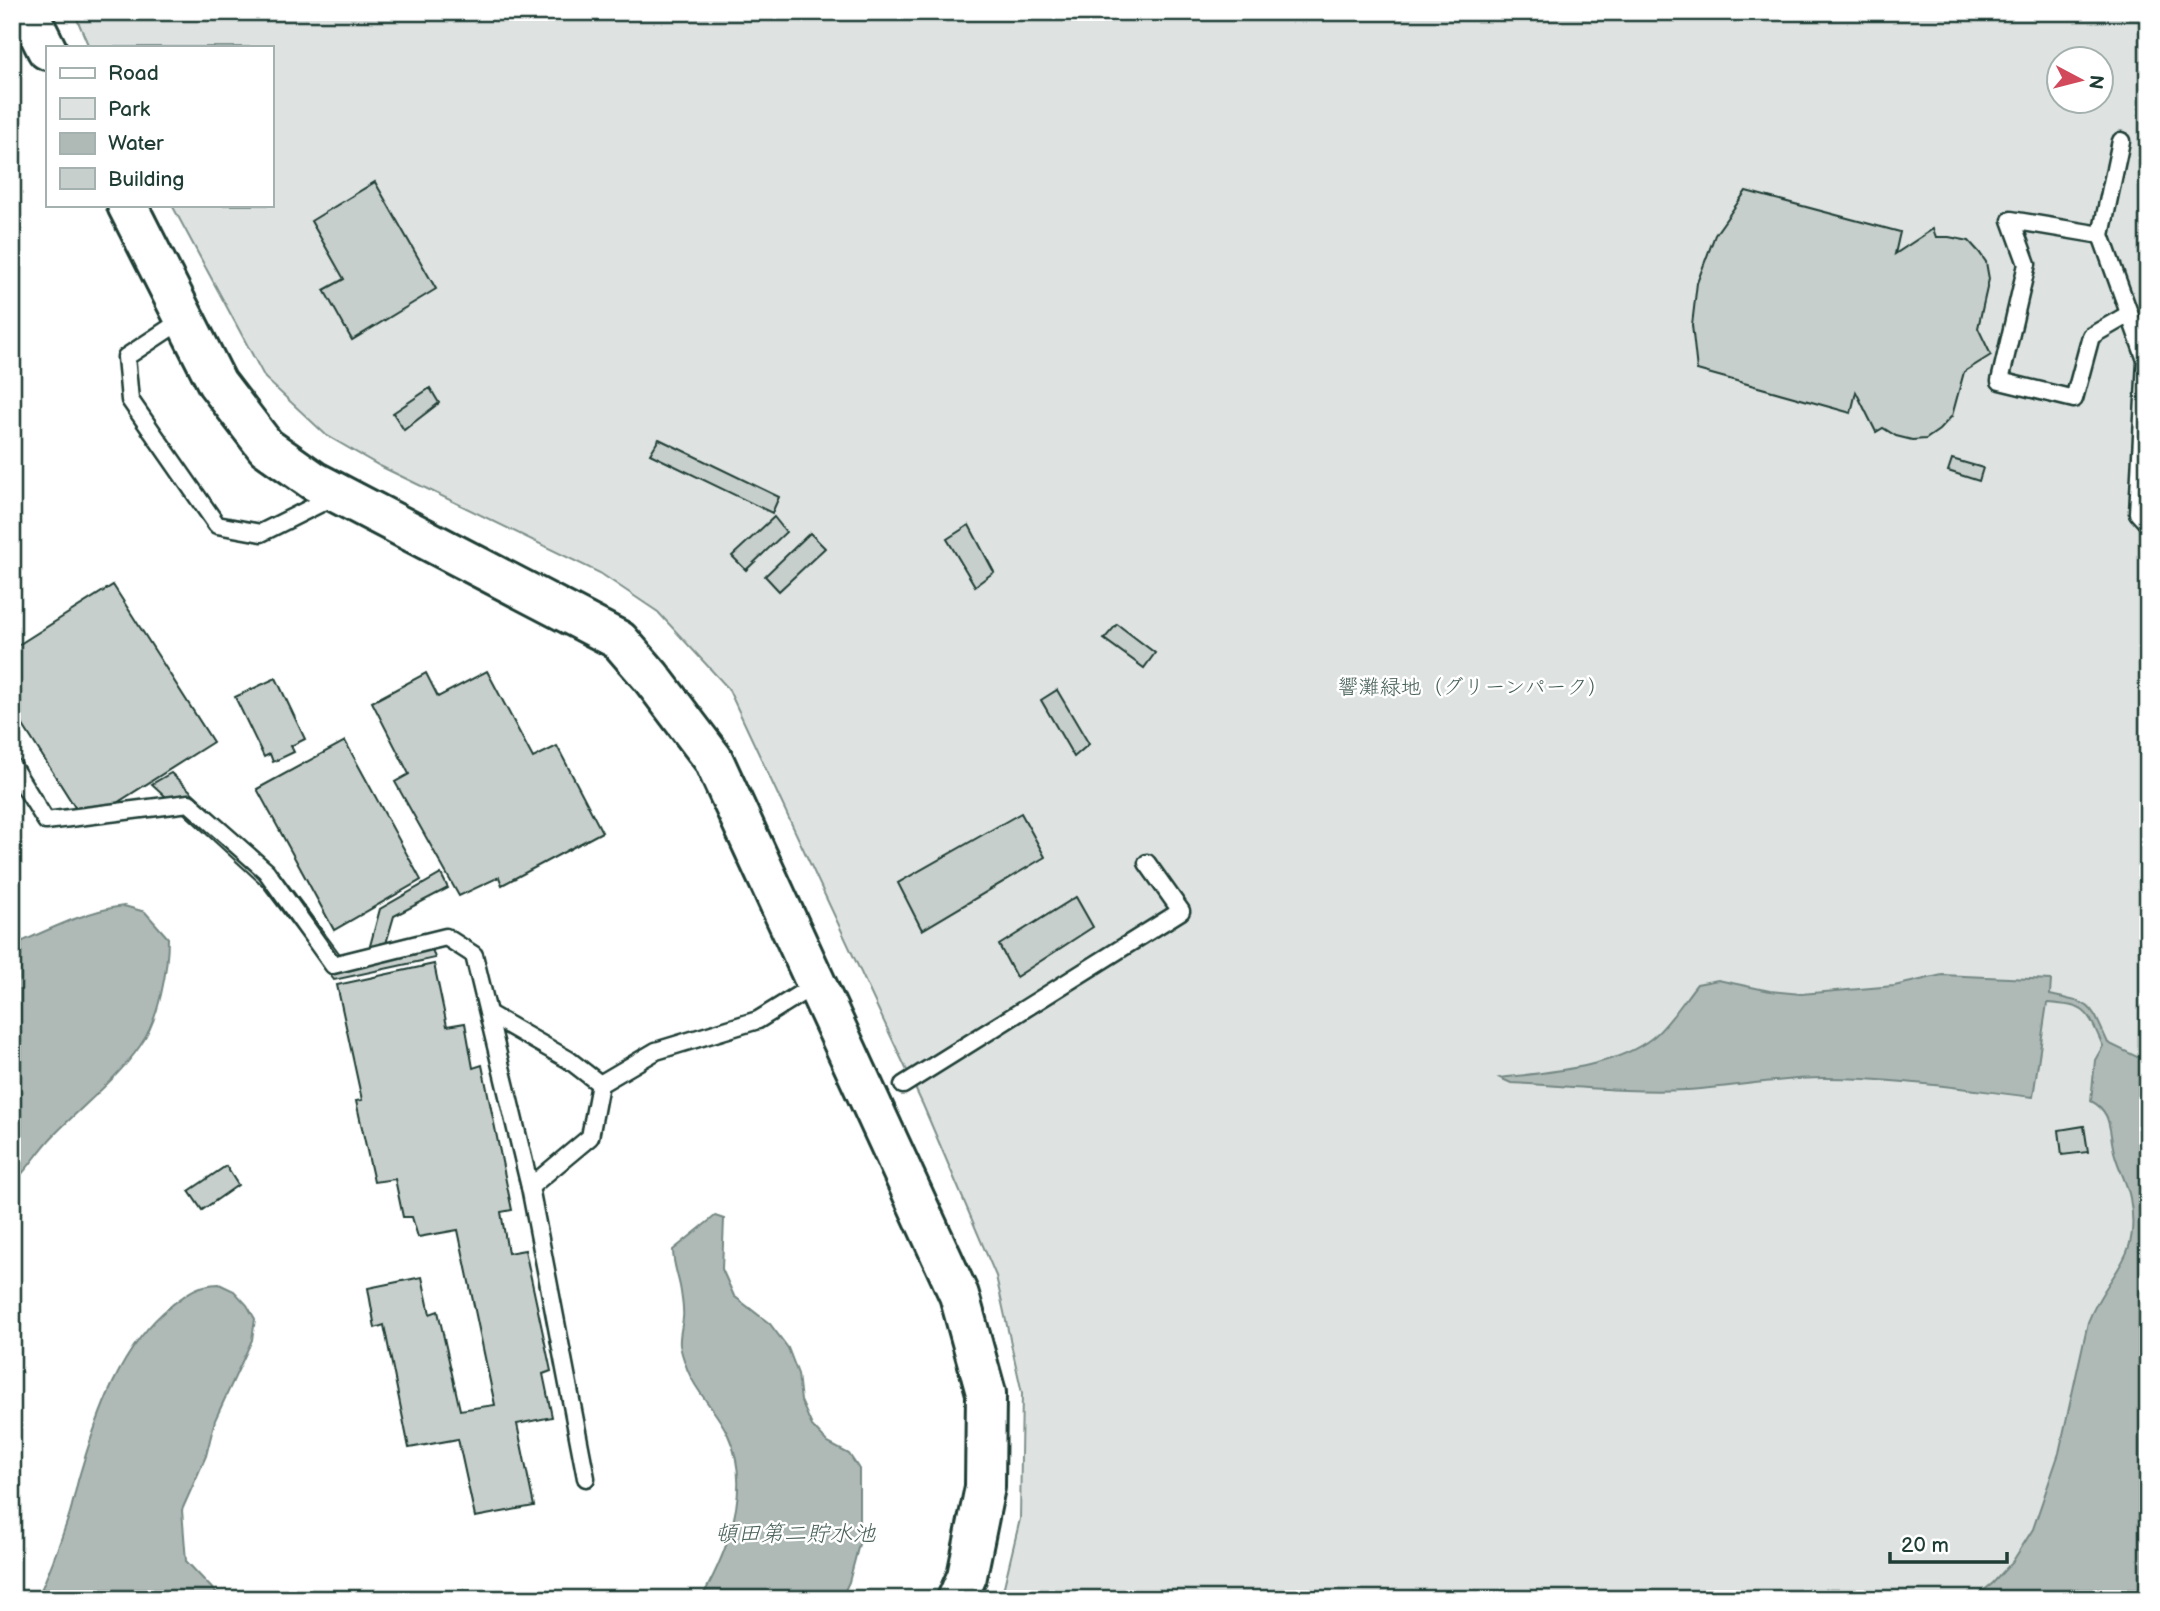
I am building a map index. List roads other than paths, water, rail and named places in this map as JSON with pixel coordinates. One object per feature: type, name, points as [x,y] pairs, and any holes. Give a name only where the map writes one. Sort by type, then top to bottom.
[{"type":"street","points":[[128,206],[217,383],[266,447],[314,481],[619,640],[651,677],[713,759],[959,1295],[986,1393],[985,1487],[967,1576],[957,1599]]},
{"type":"lane","points":[[2121,141],[2101,235],[2146,360],[2138,513],[2148,524]]},
{"type":"lane","points":[[2101,235],[2011,220],[2027,264],[2000,381],[2074,399],[2091,336],[2129,314]]},
{"type":"lane","points":[[185,318],[126,357],[130,400],[217,525],[261,533],[340,494]]},
{"type":"lane","points":[[12,766],[19,792],[46,821],[189,803],[266,871],[333,965],[446,937],[474,955],[530,1187],[586,1478]]},
{"type":"lane","points":[[903,1086],[1181,911],[1147,863]]},
{"type":"lane","points":[[530,1187],[590,1137],[600,1084],[656,1051],[758,1020],[816,984]]},
{"type":"lane","points":[[489,1014],[569,1060],[600,1084]]},
{"type":"water","points":[[124,906],[145,912],[168,938],[164,979],[152,1023],[140,1046],[121,1070],[54,1135],[12,1184],[12,946],[81,917]]},
{"type":"water","points":[[1942,975],[2051,980],[2050,995],[2089,1007],[2108,1043],[2137,1057],[2148,1052],[2148,1599],[1973,1599],[1993,1583],[2013,1561],[2033,1529],[2059,1453],[2088,1322],[2121,1264],[2131,1237],[2130,1198],[2114,1154],[2108,1121],[2098,1105],[2091,1101],[2095,1060],[2103,1046],[2085,1012],[2071,1006],[2047,1003],[2033,1097],[1929,1084],[1851,1078],[1791,1079],[1665,1091],[1511,1083],[1500,1078],[1579,1067],[1619,1056],[1636,1048],[1664,1027],[1697,984],[1718,980],[1770,991],[1801,994],[1894,986]]},
{"type":"water","name":"頓田第二貯水池","points":[[715,1216],[724,1219],[722,1269],[734,1296],[770,1324],[788,1348],[798,1374],[801,1401],[812,1426],[828,1443],[849,1454],[859,1469],[859,1544],[849,1582],[841,1599],[701,1599],[728,1540],[738,1498],[738,1476],[728,1435],[692,1379],[682,1355],[680,1342],[683,1308],[673,1250]]},
{"type":"water","points":[[219,1284],[234,1291],[247,1305],[255,1319],[252,1340],[215,1420],[206,1456],[182,1510],[186,1561],[222,1599],[37,1599],[68,1519],[94,1430],[124,1361],[154,1322],[172,1305],[194,1290]]},
{"type":"park label","name":"響灘緑地（グリーンパーク）","points":[[1473,687]]}]
